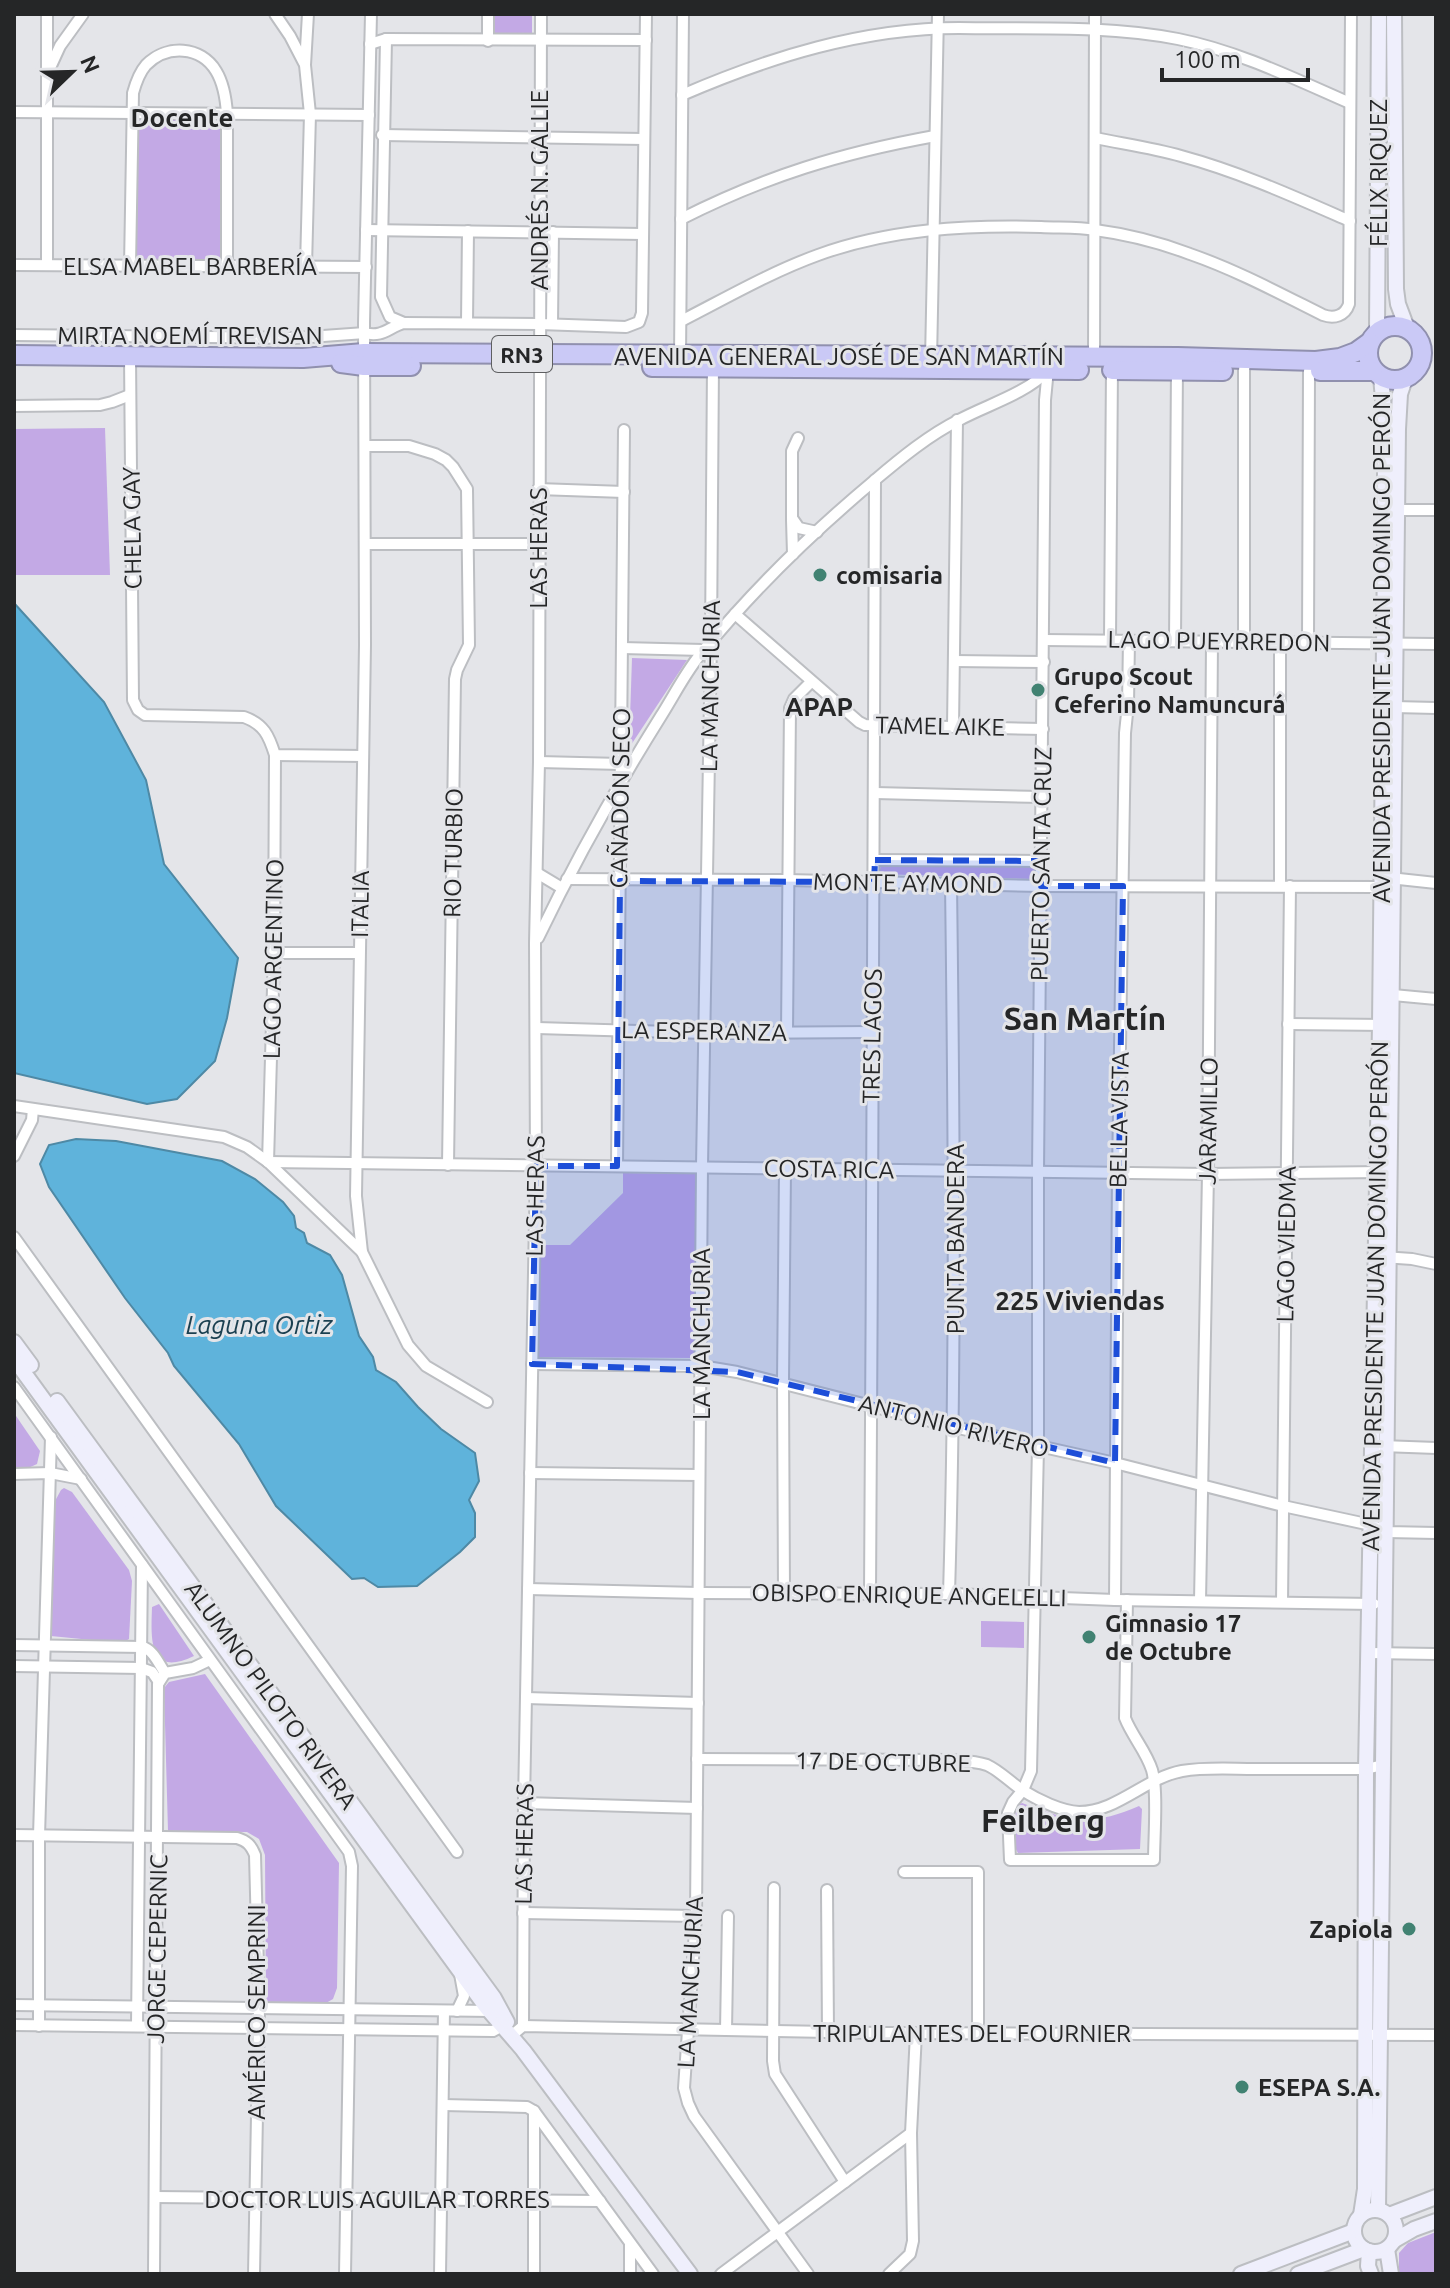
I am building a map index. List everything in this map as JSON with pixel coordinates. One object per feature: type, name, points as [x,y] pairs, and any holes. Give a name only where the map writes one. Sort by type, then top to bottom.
[{"type":"highway","name":"AVENIDA GENERAL JOSÉ DE SAN MARTÍN","points":[[14,355],[1244,365],[1340,358],[1356,352],[1390,326],[1413,334]]},
{"type":"highway","points":[[1413,334],[1436,352]]},
{"type":"highway","points":[[1409,376],[1419,367],[1422,358],[1413,334]]},
{"type":"highway","points":[[1373,337],[1367,357],[1377,374]]},
{"type":"highway","name":"AVENIDA GENERAL JOSÉ DE SAN MARTÍN","points":[[1048,364],[1073,358],[1106,362]]},
{"type":"highway","name":"AVENIDA GENERAL JOSÉ DE SAN MARTÍN","points":[[1244,365],[1377,374],[1389,380],[1436,375]]},
{"type":"main road","name":"FÉLIX RIQUEZ","points":[[1373,337],[1379,14]]},
{"type":"main road","name":"FÉLIX RIQUEZ","points":[[1394,14],[1396,289],[1398,304],[1413,334]]},
{"type":"main road","name":"AVENIDA PRESIDENTE JUAN DOMINGO PERÓN","points":[[1377,374],[1385,421],[1391,510]]},
{"type":"main road","name":"AVENIDA PRESIDENTE JUAN DOMINGO PERÓN","points":[[1378,1604],[1371,1525],[1382,1257],[1391,510],[1400,394],[1409,376]]},
{"type":"main road","name":"AVENIDA PRESIDENTE JUAN DOMINGO PERÓN","points":[[1386,884],[1394,707],[1389,643]]},
{"type":"main road","name":"AVENIDA PRESIDENTE JUAN DOMINGO PERÓN","points":[[1361,2215],[1373,2035],[1383,1765],[1377,1654],[1378,1604],[1387,1532],[1388,1446],[1382,1257]]},
{"type":"main road","name":"ALUMNO PILOTO RIVERA","points":[[14,1342],[494,2010]]},
{"type":"main road","name":"ALUMNO PILOTO RIVERA","points":[[14,1359],[458,1969],[511,2029],[523,2050],[690,2274]]},
{"type":"main road","name":"AVENIDA PRESIDENTE JUAN DOMINGO PERÓN","points":[[1377,1654],[1366,1769],[1373,2035],[1383,2212]]},
{"type":"main road","points":[[1371,2274],[1366,2250],[1356,2239],[1354,2231],[1361,2215],[1436,2197]]},
{"type":"main road","points":[[1383,2212],[1396,2226],[1391,2244],[1391,2274]]},
{"type":"main road","points":[[1298,2274],[1366,2250],[1375,2252],[1414,2229],[1436,2221]]},
{"type":"main road","points":[[1241,2274],[1354,2231]]},
{"type":"street","points":[[47,14],[47,265]]},
{"type":"street","points":[[47,73],[60,46],[83,14]]},
{"type":"street","points":[[275,14],[305,65]]},
{"type":"street","points":[[306,266],[310,114],[305,65],[308,14]]},
{"type":"street","name":"ITALIA","points":[[371,14],[364,360],[363,756],[356,1196],[362,1252],[408,1345],[416,1356],[444,1378],[487,1402]]},
{"type":"street","points":[[488,14],[488,41]]},
{"type":"street","name":"ANDRÉS N. GALLIE","points":[[538,360],[541,14]]},
{"type":"street","points":[[366,230],[643,234],[646,14]]},
{"type":"street","points":[[680,361],[683,14]]},
{"type":"street","points":[[930,363],[938,14]]},
{"type":"street","points":[[1095,14],[1095,230],[1106,362],[1110,640]]},
{"type":"street","points":[[681,321],[819,254],[903,233],[1014,226],[1095,230],[1189,253],[1329,317],[1343,314],[1349,304],[1351,14]]},
{"type":"street","points":[[682,95],[757,64],[822,45],[938,28],[1096,30],[1181,39],[1254,62],[1350,103]]},
{"type":"street","points":[[370,44],[386,39],[646,40]]},
{"type":"street","points":[[386,39],[381,297],[390,317],[404,323]]},
{"type":"street","points":[[130,266],[133,93],[145,66],[164,53],[185,50],[202,56],[216,70],[225,94],[227,266]]},
{"type":"street","points":[[14,112],[369,115]]},
{"type":"street","points":[[369,135],[644,139]]},
{"type":"street","points":[[681,219],[763,181],[819,162],[874,147],[935,136]]},
{"type":"street","points":[[1095,138],[1179,155],[1227,170],[1350,221]]},
{"type":"street","points":[[467,323],[468,231]]},
{"type":"street","points":[[552,324],[553,232]]},
{"type":"street","name":"MIRTA NOEMÍ TREVISAN","points":[[14,335],[295,338],[383,334],[395,325],[404,323],[626,327],[639,322],[642,313],[643,234]]},
{"type":"street","name":"ELSA MABEL BARBERÍA","points":[[14,265],[366,267]]},
{"type":"street","name":"CHELA GAY","points":[[130,356],[133,700],[145,715],[244,717],[256,721],[269,736],[275,755]]},
{"type":"street","name":"LAS HERAS","points":[[511,2029],[523,1913],[536,1166],[538,360]]},
{"type":"street","name":"LA MANCHURIA","points":[[713,362],[707,646],[696,1916],[684,2088],[694,2116],[808,2274]]},
{"type":"street","points":[[535,943],[621,780],[707,646],[735,614],[793,554],[875,480],[957,420],[1028,388],[1048,364]]},
{"type":"street","name":"PUERTO SANTA CRUZ","points":[[1010,1860],[1008,1813],[1031,1771],[1038,1447],[1045,400],[1048,364]]},
{"type":"street","points":[[1175,641],[1178,364]]},
{"type":"street","points":[[1244,365],[1244,642]]},
{"type":"street","points":[[1308,642],[1309,371]]},
{"type":"street","points":[[14,406],[100,405],[130,395]]},
{"type":"street","points":[[953,727],[957,420]]},
{"type":"street","name":"CAÑADÓN SECO","points":[[617,1166],[624,430]]},
{"type":"street","points":[[793,554],[792,451],[798,438]]},
{"type":"street","name":"RIO TURBIO","points":[[365,446],[420,448],[446,460],[467,489],[469,645],[455,679],[448,1165]]},
{"type":"street","name":"TRES LAGOS","points":[[870,1593],[875,480]]},
{"type":"street","points":[[538,489],[624,492]]},
{"type":"street","points":[[1391,510],[1436,510]]},
{"type":"street","points":[[792,518],[799,528],[817,532]]},
{"type":"street","points":[[365,544],[538,544]]},
{"type":"street","name":"TAMEL AIKE","points":[[735,614],[859,722],[875,727],[1043,729]]},
{"type":"street","name":"LAGO PUEYRREDON","points":[[1044,640],[1436,644]]},
{"type":"street","name":"BELLA VISTA","points":[[1010,1860],[1154,1860],[1154,1780],[1146,1755],[1129,1730],[1125,1718],[1115,1463],[1125,733],[1129,640]]},
{"type":"street","name":"JARAMILLO","points":[[1200,1601],[1208,1174],[1212,641]]},
{"type":"street","name":"LAGO VIEDMA","points":[[1280,642],[1288,1024],[1282,1602]]},
{"type":"street","points":[[622,648],[707,646]]},
{"type":"street","points":[[954,661],[1044,662]]},
{"type":"street","points":[[787,1032],[790,708],[794,699],[811,682]]},
{"type":"street","points":[[1394,707],[1436,708]]},
{"type":"street","points":[[275,755],[363,756]]},
{"type":"street","name":"LAGO ARGENTINO","points":[[268,1162],[274,953],[275,755]]},
{"type":"street","points":[[539,762],[621,764]]},
{"type":"street","points":[[875,793],[1042,797]]},
{"type":"street","points":[[875,860],[1041,861]]},
{"type":"street","points":[[537,873],[565,884]]},
{"type":"street","name":"MONTE AYMOND","points":[[565,884],[788,880],[1041,886],[1285,886],[1386,884],[1399,879],[1436,883]]},
{"type":"street","name":"PUNTA BANDERA","points":[[949,1594],[954,1427],[955,1171],[951,883]]},
{"type":"street","points":[[274,953],[359,953]]},
{"type":"street","points":[[1387,998],[1436,999]]},
{"type":"street","points":[[1288,1024],[1386,1025]]},
{"type":"street","name":"LA ESPERANZA","points":[[537,1028],[705,1033],[872,1032]]},
{"type":"street","points":[[14,1106],[224,1137],[247,1147],[268,1162],[362,1252]]},
{"type":"street","points":[[14,1156],[32,1120],[33,1109]]},
{"type":"street","name":"COSTA RICA","points":[[268,1162],[1208,1174],[1383,1172]]},
{"type":"street","points":[[784,1592],[785,1169]]},
{"type":"street","points":[[14,1237],[457,1852]]},
{"type":"street","points":[[1382,1257],[1436,1264]]},
{"type":"street","name":"ANTONIO RIVERO","points":[[532,1364],[701,1366],[783,1382],[954,1427],[1371,1525],[1387,1532]]},
{"type":"street","points":[[14,1387],[349,1852],[352,1866],[345,2274]]},
{"type":"street","points":[[39,2026],[39,1836],[51,1437]]},
{"type":"street","points":[[1372,1447],[1436,1448]]},
{"type":"street","points":[[14,1474],[50,1473],[81,1479]]},
{"type":"street","points":[[530,1473],[699,1475]]},
{"type":"street","points":[[1387,1532],[1436,1533]]},
{"type":"street","name":"JORGE CEPERNIC","points":[[137,2025],[142,1565]]},
{"type":"street","name":"OBISPO ENRIQUE ANGELELLI","points":[[528,1589],[949,1594],[1378,1604]]},
{"type":"street","points":[[14,1645],[147,1648],[162,1678]]},
{"type":"street","points":[[1377,1654],[1436,1654]]},
{"type":"street","points":[[14,1666],[141,1668],[162,1678],[210,1660]]},
{"type":"street","name":"JORGE CEPERNIC","points":[[154,2274],[162,1678]]},
{"type":"street","points":[[526,1698],[698,1703]]},
{"type":"street","name":"17 DE OCTUBRE","points":[[697,1759],[979,1763],[996,1770],[1023,1790],[1067,1810],[1080,1812],[1097,1810],[1154,1780],[1181,1771],[1366,1769],[1383,1765]]},
{"type":"street","points":[[524,1803],[697,1808]]},
{"type":"street","points":[[14,1835],[158,1837]]},
{"type":"street","name":"AMÉRICO SEMPRINI","points":[[158,1837],[237,1838],[246,1841],[255,1855],[259,2009],[254,2274]]},
{"type":"street","points":[[904,1872],[978,1872],[978,2032]]},
{"type":"street","points":[[774,1888],[775,2074],[845,2182]]},
{"type":"street","points":[[827,1890],[828,2033]]},
{"type":"street","points":[[523,1913],[696,1916]]},
{"type":"street","points":[[726,2030],[728,1916]]},
{"type":"street","points":[[457,2011],[464,1996],[458,1969]]},
{"type":"street","points":[[14,2005],[494,2010]]},
{"type":"street","points":[[440,2274],[444,2011]]},
{"type":"street","points":[[14,2025],[156,2026]]},
{"type":"street","name":"TRIPULANTES DEL FOURNIER","points":[[156,2026],[493,2031],[687,2029],[828,2033],[1436,2035]]},
{"type":"street","points":[[889,2274],[910,2254],[913,2241],[911,2133],[916,2033]]},
{"type":"street","points":[[443,2105],[527,2107],[534,2111],[653,2274]]},
{"type":"street","points":[[534,2111],[534,2274]]},
{"type":"street","points":[[721,2274],[911,2133]]},
{"type":"street","name":"DOCTOR LUIS AGUILAR TORRES","points":[[155,2197],[600,2201]]},
{"type":"street","points":[[630,2243],[630,2274]]},
{"type":"highlighted area","points":[[875,860],[1041,861],[1041,886],[1123,886],[1115,1463],[737,1372],[532,1364],[536,1166],[617,1166],[620,881],[874,882]]},
{"type":"shaded area","points":[[493,14],[532,14],[532,36],[492,36]]},
{"type":"shaded area","points":[[137,119],[222,121],[221,260],[137,261]]},
{"type":"shaded area","points":[[105,428],[110,575],[14,575],[14,429]]},
{"type":"shaded area","points":[[632,658],[687,660],[629,748]]},
{"type":"shaded area","points":[[881,865],[1036,867],[1033,879],[879,874]]},
{"type":"shaded area","points":[[623,1173],[696,1174],[694,1358],[537,1357],[538,1245],[570,1245],[623,1193]]},
{"type":"shaded area","points":[[14,1413],[40,1451],[37,1464],[24,1470],[14,1470]]},
{"type":"shaded area","points":[[64,1488],[72,1492],[129,1570],[132,1581],[129,1639],[122,1643],[51,1636],[55,1501]]},
{"type":"shaded area","points":[[159,1604],[194,1656],[179,1662],[168,1662],[160,1659],[155,1652],[152,1607]]},
{"type":"shaded area","points":[[981,1621],[1024,1622],[1024,1648],[981,1647]]},
{"type":"shaded area","points":[[205,1674],[339,1863],[337,1988],[333,1999],[326,2003],[266,2002],[265,1855],[259,1839],[247,1832],[168,1831],[164,1688],[169,1682]]},
{"type":"shaded area","points":[[1022,1803],[1080,1819],[1107,1817],[1139,1806],[1142,1809],[1140,1849],[1018,1853],[1014,1846],[1016,1806]]},
{"type":"shaded area","points":[[1436,2232],[1436,2274],[1399,2274],[1399,2253],[1408,2243]]},
{"type":"water","points":[[14,603],[104,702],[146,780],[164,864],[238,958],[215,1061],[177,1099],[147,1104],[14,1073]]},
{"type":"water","name":"Laguna Ortiz","points":[[76,1139],[116,1141],[222,1161],[255,1179],[283,1202],[294,1216],[296,1228],[304,1233],[307,1243],[330,1255],[342,1275],[359,1336],[373,1357],[376,1370],[396,1382],[441,1429],[475,1453],[479,1481],[469,1500],[475,1513],[475,1537],[460,1552],[417,1586],[378,1587],[364,1578],[352,1579],[276,1506],[239,1444],[174,1366],[168,1353],[125,1298],[49,1187],[40,1164],[49,1145]]},
{"type":"place","name":"comisaria","points":[[820,575]]},
{"type":"place","name":"Grupo Scout Ceferino Namuncurá","points":[[1038,690]]},
{"type":"place","name":"Gimnasio 17 de Octubre","points":[[1089,1637]]},
{"type":"place","name":"Zapiola","points":[[1409,1929]]},
{"type":"place","name":"ESEPA S.A.","points":[[1242,2087]]},
{"type":"district","name":"Docente","points":[[182,117]]},
{"type":"district","name":"APAP","points":[[819,706]]},
{"type":"district","name":"San Martín","points":[[1085,1018]]},
{"type":"district","name":"225 Viviendas","points":[[1080,1300]]},
{"type":"district","name":"Feilberg","points":[[1043,1820]]}]
